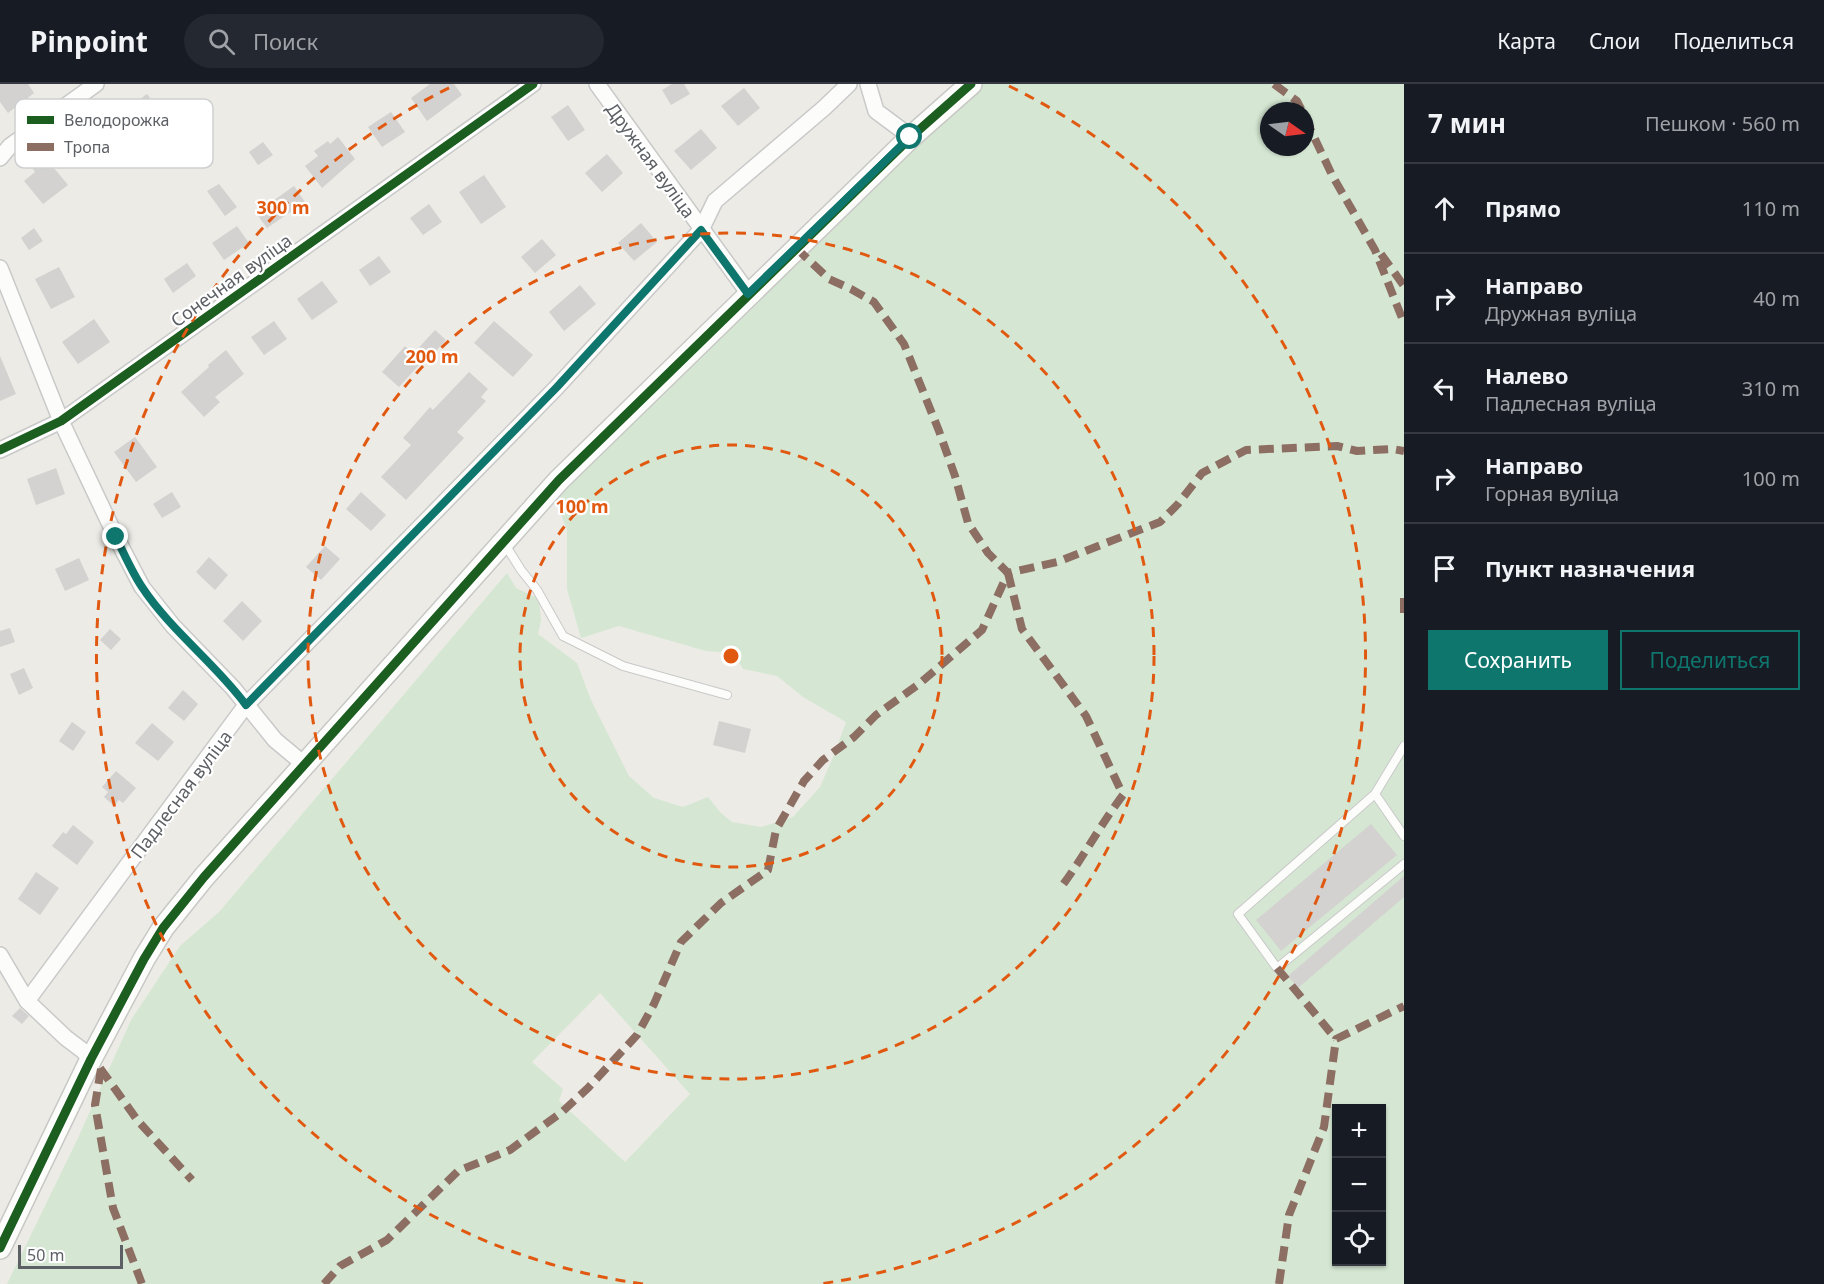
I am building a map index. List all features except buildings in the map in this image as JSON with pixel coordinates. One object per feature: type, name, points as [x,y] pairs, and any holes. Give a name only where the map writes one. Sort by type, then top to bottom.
[{"type":"street","points":[[75,99],[96,84]]},
{"type":"street","name":"Сонечная вуліца","points":[[0,450],[61,421],[533,84]]},
{"type":"street","name":"Дружная вуліца","points":[[597,84],[748,294]]},
{"type":"street","name":"Падлесная вуліца","points":[[27,1001],[246,705],[557,387],[701,230],[715,201],[849,84]]},
{"type":"street","points":[[868,84],[876,111],[910,137]]},
{"type":"street","points":[[0,1248],[91,1059],[144,959],[163,928],[204,877],[559,480],[910,137],[971,84]]},
{"type":"street","points":[[0,158],[15,142]]},
{"type":"street","points":[[0,268],[61,421],[142,587],[173,626],[209,661],[275,740],[305,765]]},
{"type":"street","points":[[0,955],[27,1001],[91,1059]]},
{"type":"lane","points":[[504,541],[521,570],[537,590],[563,636],[623,666],[727,695]]},
{"type":"lane","points":[[1404,746],[1375,794],[1238,914],[1277,968],[1404,864]]},
{"type":"lane","points":[[1375,794],[1404,836]]},
{"type":"green space","points":[[978,84],[1404,84],[1404,1284],[7,1284],[78,1138],[131,1020],[180,946],[219,912],[507,573],[516,588],[539,599],[541,620],[538,634],[577,663],[591,700],[629,776],[654,798],[683,807],[708,797],[732,822],[761,827],[793,817],[820,787],[846,722],[803,697],[777,676],[743,669],[734,653],[706,651],[619,626],[581,638],[567,589],[567,529],[553,496]],"holes":[[[600,993],[690,1094],[625,1162],[559,1101],[563,1089],[532,1062]]]},
{"type":"marked path","points":[[1274,84],[1298,102]]},
{"type":"marked path","points":[[1314,137],[1332,175],[1375,250],[1404,323]]},
{"type":"marked path","points":[[796,248],[829,279],[874,302],[904,344],[939,431],[968,523],[988,553],[1008,573],[1057,562],[1160,522],[1178,504],[1202,473],[1246,450],[1337,446],[1357,451],[1392,449],[1404,451]]},
{"type":"marked path","points":[[1381,254],[1404,286]]},
{"type":"marked path","points":[[1008,573],[1022,629],[1086,716],[1123,795],[1062,886]]},
{"type":"marked path","points":[[324,1284],[340,1266],[387,1240],[458,1171],[510,1150],[562,1112],[588,1088],[637,1035],[654,1004],[681,942],[721,903],[768,870],[776,830],[804,781],[823,760],[854,737],[876,715],[919,684],[982,630],[1008,573]]},
{"type":"marked path","points":[[1404,598],[1404,620]]},
{"type":"marked path","points":[[1277,968],[1336,1039]]},
{"type":"marked path","points":[[1279,1284],[1289,1215],[1324,1127],[1336,1039],[1404,1006]]},
{"type":"marked path","points":[[100,1068],[138,1121],[192,1180]]},
{"type":"marked path","points":[[101,1069],[95,1105],[113,1208],[142,1284]]},
{"type":"cycle path","points":[[0,450],[61,421],[533,84]]},
{"type":"cycle path","points":[[0,1248],[91,1059],[144,959],[163,928],[204,877],[559,480],[911,137],[971,84]]},
{"type":"route","points":[[116,537],[142,587],[173,626],[209,661],[246,705],[557,387],[701,230],[748,294],[910,137]]}]
